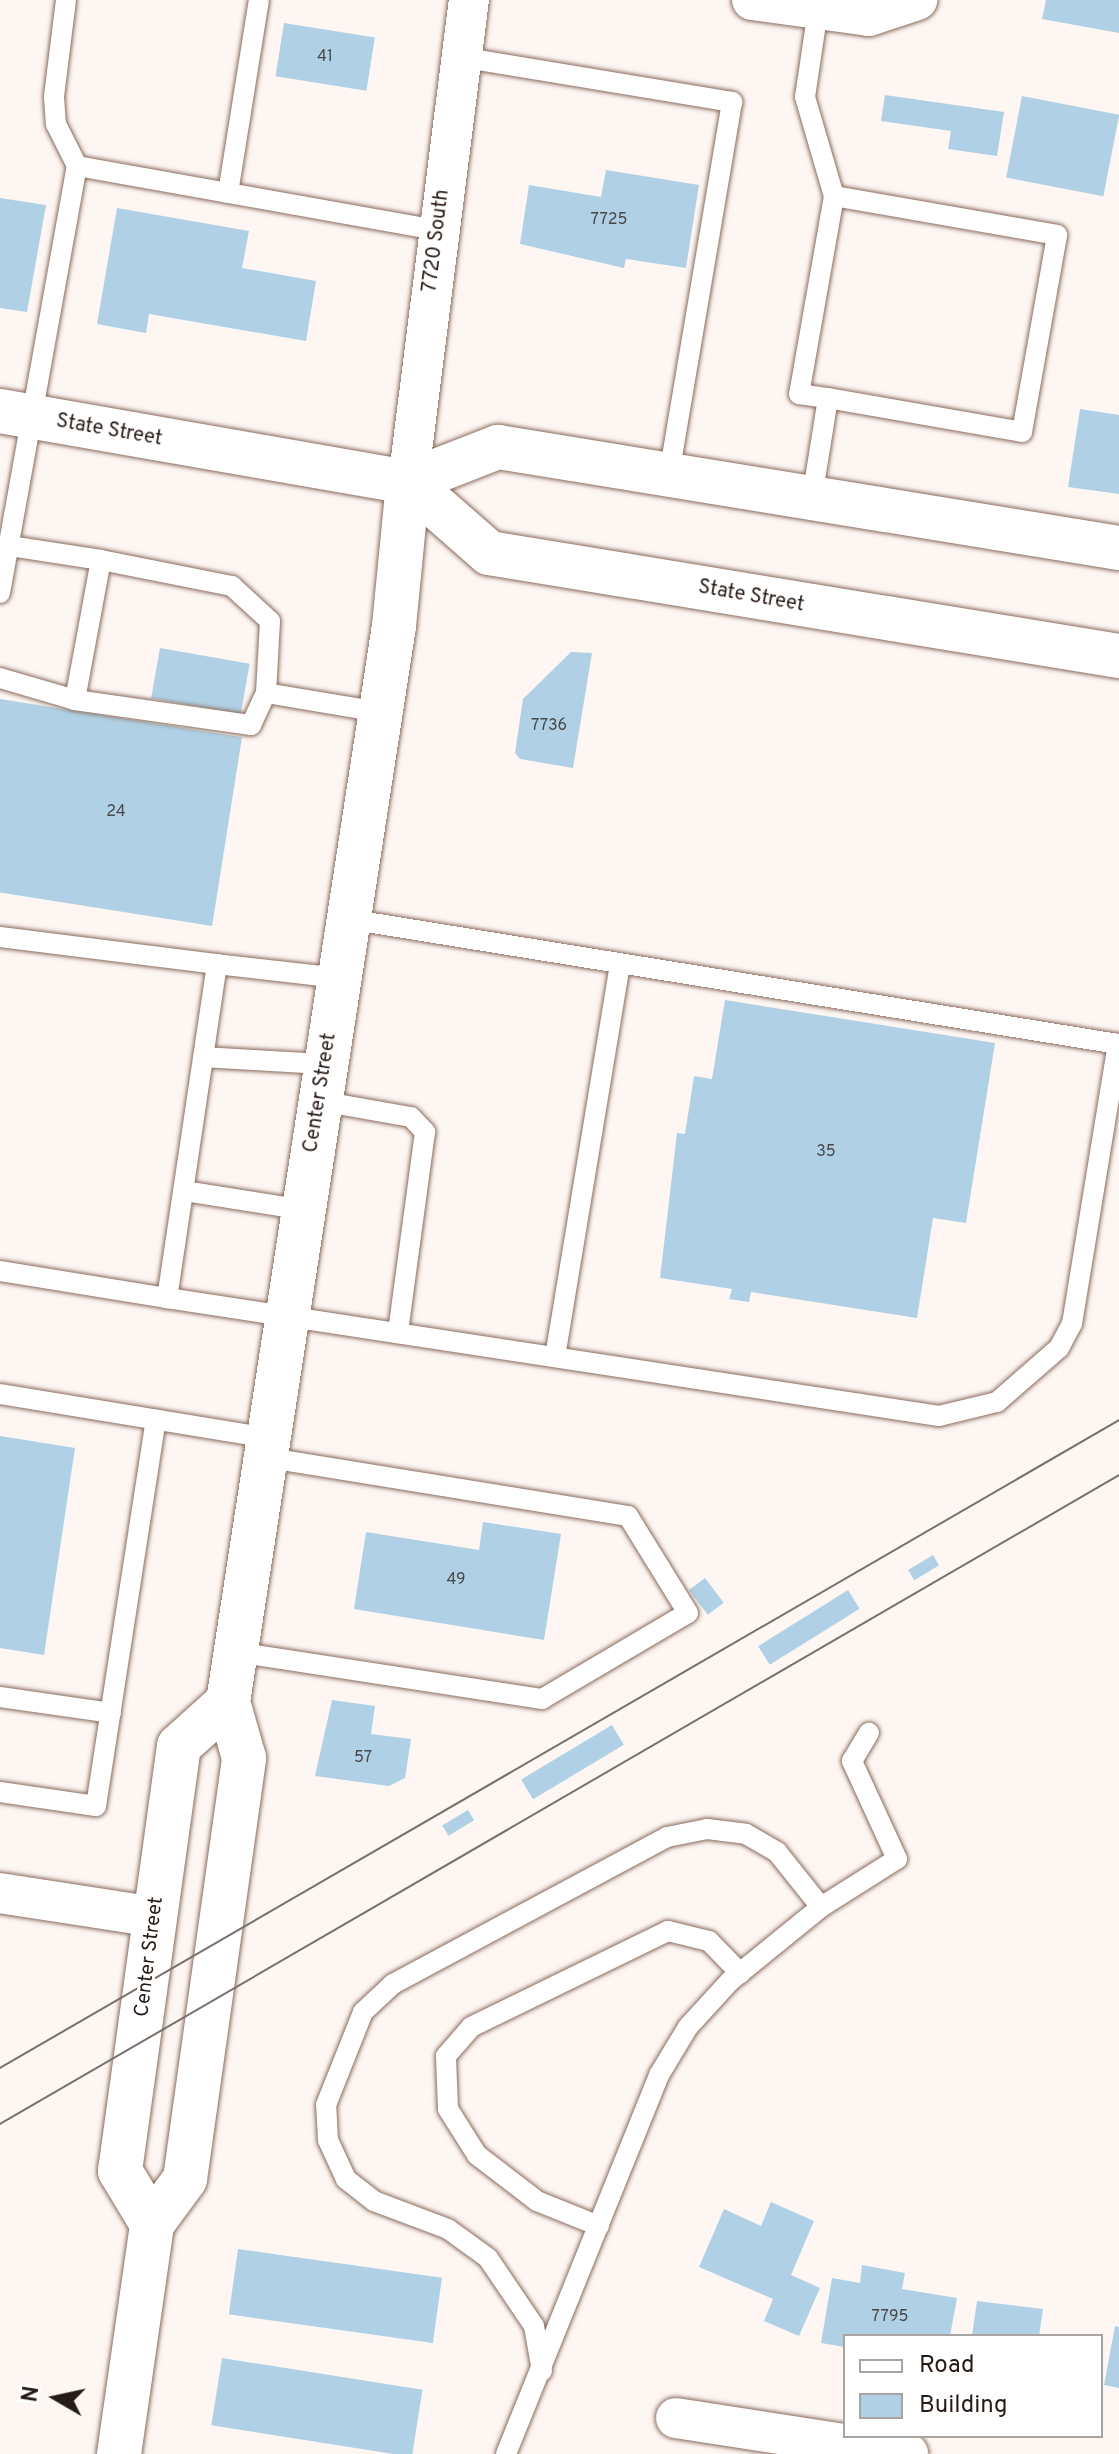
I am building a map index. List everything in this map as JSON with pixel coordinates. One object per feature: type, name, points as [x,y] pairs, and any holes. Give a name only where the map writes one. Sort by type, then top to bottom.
[{"type":"main road","name":"State Street","points":[[18,414],[408,482],[489,553],[1119,656]]},
{"type":"main road","points":[[408,482],[498,447],[1119,548]]},
{"type":"main road","name":"Center Street","points":[[119,2454],[152,2224],[187,2168],[244,1758],[228,1702],[380,712],[408,482]]},
{"type":"main road","name":"Center Street","points":[[152,2224],[120,2171],[179,1746],[228,1702]]},
{"type":"street","name":"7720 South","points":[[408,482],[469,0]]},
{"type":"street","points":[[752,0],[869,16],[917,0]]},
{"type":"street","points":[[0,1893],[155,1917]]},
{"type":"street","points":[[676,2418],[908,2454]]},
{"type":"lane","points":[[0,593],[9,546],[18,414],[77,166],[56,124],[54,97],[66,0]]},
{"type":"lane","points":[[228,193],[259,0]]},
{"type":"lane","points":[[818,10],[805,97],[834,196],[799,394],[1022,432],[1057,235],[834,196]]},
{"type":"lane","points":[[460,57],[732,102],[669,474]]},
{"type":"lane","points":[[77,166],[438,230]]},
{"type":"lane","points":[[812,498],[828,398]]},
{"type":"lane","points":[[0,678],[75,700],[251,725],[266,693],[270,621],[232,586],[101,560],[9,546]]},
{"type":"lane","points":[[75,700],[101,560]]},
{"type":"lane","points":[[266,693],[380,712]]},
{"type":"lane","points":[[0,1271],[902,1412],[972,1411],[997,1402],[1059,1348],[1072,1324],[1118,1044],[348,919]]},
{"type":"lane","points":[[0,937],[339,978]]},
{"type":"lane","points":[[167,1298],[217,964]]},
{"type":"lane","points":[[555,1357],[620,965]]},
{"type":"lane","points":[[203,1057],[323,1082],[411,1117],[425,1132],[398,1333]]},
{"type":"lane","points":[[184,1191],[304,1210]]},
{"type":"lane","points":[[0,1394],[156,1420],[266,1448],[628,1516],[688,1613],[542,1699],[235,1652]]},
{"type":"lane","points":[[0,1792],[96,1806],[156,1420]]},
{"type":"lane","points":[[0,1697],[111,1713]]},
{"type":"lane","points":[[506,2454],[659,2075],[688,2027],[740,1973],[821,1907],[897,1859],[852,1761],[869,1733]]},
{"type":"lane","points":[[542,2371],[534,2326],[488,2258],[448,2229],[374,2201],[346,2179],[328,2140],[326,2105],[363,2012],[393,1984],[667,1837],[707,1829],[746,1834],[777,1852],[821,1907]]},
{"type":"lane","points":[[599,2226],[537,2201],[477,2155],[448,2109],[446,2056],[471,2027],[668,1931],[709,1941],[740,1973]]},
{"type":"building","points":[[1046,0],[1119,0],[1119,33],[1042,19]]},
{"type":"building","points":[[284,23],[375,37],[366,91],[276,76]]},
{"type":"building","points":[[885,95],[1004,112],[997,156],[948,149],[951,131],[881,121]]},
{"type":"building","points":[[1022,96],[1119,115],[1103,196],[1006,177]]},
{"type":"building","points":[[606,170],[699,185],[686,268],[626,259],[624,268],[520,244],[529,185],[601,197]]},
{"type":"building","points":[[0,198],[46,205],[27,312],[0,308]]},
{"type":"building","points":[[117,208],[249,231],[242,268],[316,281],[306,341],[149,314],[146,333],[97,324]]},
{"type":"building","points":[[1080,409],[1119,415],[1119,494],[1068,487]]},
{"type":"building","points":[[160,648],[250,664],[241,714],[151,698]]},
{"type":"building","points":[[571,652],[592,653],[573,768],[520,759],[515,753],[523,699]]},
{"type":"building","points":[[0,699],[242,737],[212,926],[0,892]]},
{"type":"building","points":[[725,1000],[995,1043],[966,1223],[933,1218],[917,1318],[751,1292],[749,1302],[729,1299],[732,1289],[660,1278],[677,1133],[685,1134],[694,1076],[712,1079]]},
{"type":"building","points":[[0,1436],[75,1448],[44,1655],[0,1648]]},
{"type":"building","points":[[483,1522],[561,1534],[544,1640],[354,1609],[366,1532],[479,1550]]},
{"type":"building","points":[[933,1555],[939,1565],[914,1580],[908,1570]]},
{"type":"building","points":[[705,1578],[724,1603],[708,1615],[689,1590]]},
{"type":"building","points":[[848,1590],[860,1609],[770,1665],[758,1646]]},
{"type":"building","points":[[332,1700],[375,1706],[371,1734],[411,1739],[405,1778],[389,1786],[315,1776]]},
{"type":"building","points":[[612,1725],[624,1745],[533,1799],[521,1780]]},
{"type":"building","points":[[468,1810],[474,1820],[448,1836],[442,1825]]},
{"type":"building","points":[[771,2202],[814,2221],[791,2275],[820,2288],[799,2336],[764,2321],[773,2299],[699,2267],[724,2209],[761,2226]]},
{"type":"building","points":[[238,2249],[442,2278],[433,2343],[229,2314]]},
{"type":"building","points":[[862,2265],[905,2273],[902,2289],[957,2298],[950,2334],[843,2334],[843,2347],[821,2343],[832,2278],[860,2283]]},
{"type":"building","points":[[977,2301],[1043,2309],[1039,2334],[972,2334]]},
{"type":"building","points":[[1115,2326],[1119,2327],[1119,2388],[1104,2385]]},
{"type":"building","points":[[222,2358],[423,2390],[412,2454],[393,2454],[211,2425]]},
{"type":"tram line","points":[[0,2068],[1119,1420]]},
{"type":"tram line","points":[[0,2124],[1119,1475]]}]
